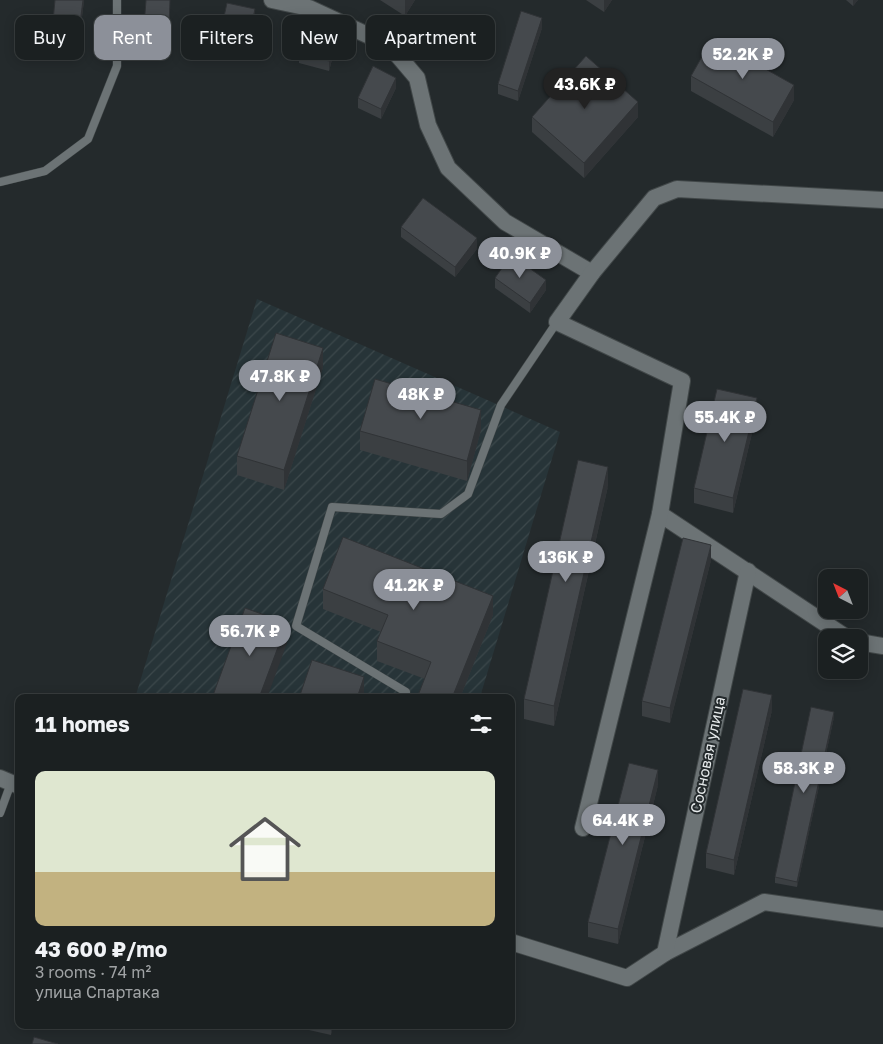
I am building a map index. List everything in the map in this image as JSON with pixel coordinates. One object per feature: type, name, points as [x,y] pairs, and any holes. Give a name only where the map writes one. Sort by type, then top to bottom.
[{"type":"street","points":[[272,0],[310,8],[388,45],[417,78],[428,125],[448,168],[505,222],[592,273]]},
{"type":"street","points":[[583,828],[660,514],[682,381],[557,322],[592,273],[654,198],[677,189],[883,200]]},
{"type":"street","points":[[660,514],[834,629]]},
{"type":"street","name":"Сосновая улица","points":[[665,953],[748,571]]},
{"type":"street","points":[[868,644],[883,646]]},
{"type":"street","points":[[515,943],[628,978],[665,953],[764,902],[883,919]]},
{"type":"lane","points":[[0,182],[45,172],[88,139],[117,66],[117,0]]},
{"type":"lane","points":[[406,694],[406,692],[296,626],[332,508],[441,514],[468,494],[501,405],[557,322]]},
{"type":"lane","points":[[0,813],[10,782]]},
{"type":"shaded area","points":[[257,299],[560,432],[481,694],[136,694]]},
{"type":"building","points":[[55,0],[83,0],[81,15],[54,15]]},
{"type":"building","points":[[146,0],[170,0],[169,15],[145,15]]},
{"type":"building","points":[[227,3],[255,9],[254,15],[224,15]]},
{"type":"building","points":[[521,11],[542,18],[518,91],[498,84]]},
{"type":"building","points":[[712,39],[794,85],[773,122],[691,76]]},
{"type":"building","points":[[586,56],[638,102],[584,163],[532,117]]},
{"type":"building","points":[[373,66],[396,78],[381,109],[358,98]]},
{"type":"building","points":[[423,198],[477,238],[455,267],[401,227]]},
{"type":"building","points":[[511,255],[546,280],[530,303],[495,278]]},
{"type":"building","points":[[276,333],[323,348],[284,470],[237,456]]},
{"type":"building","points":[[375,379],[481,410],[467,461],[360,431]]},
{"type":"building","points":[[717,389],[757,398],[733,498],[694,488]]},
{"type":"building","points":[[578,460],[608,467],[554,706],[524,699]]},
{"type":"building","points":[[343,537],[493,596],[454,694],[419,694],[431,662],[377,641],[388,615],[323,589]]},
{"type":"building","points":[[683,538],[711,545],[670,708],[642,701]]},
{"type":"building","points":[[245,608],[287,623],[260,694],[213,694]]},
{"type":"building","points":[[312,660],[364,677],[358,694],[300,694]]},
{"type":"building","points":[[743,689],[772,695],[734,860],[706,853]]},
{"type":"building","points":[[811,707],[834,712],[797,882],[775,877]]},
{"type":"building","points":[[629,763],[658,770],[618,929],[588,922]]},
{"type":"building","points":[[34,1037],[58,1044],[32,1044]]}]
